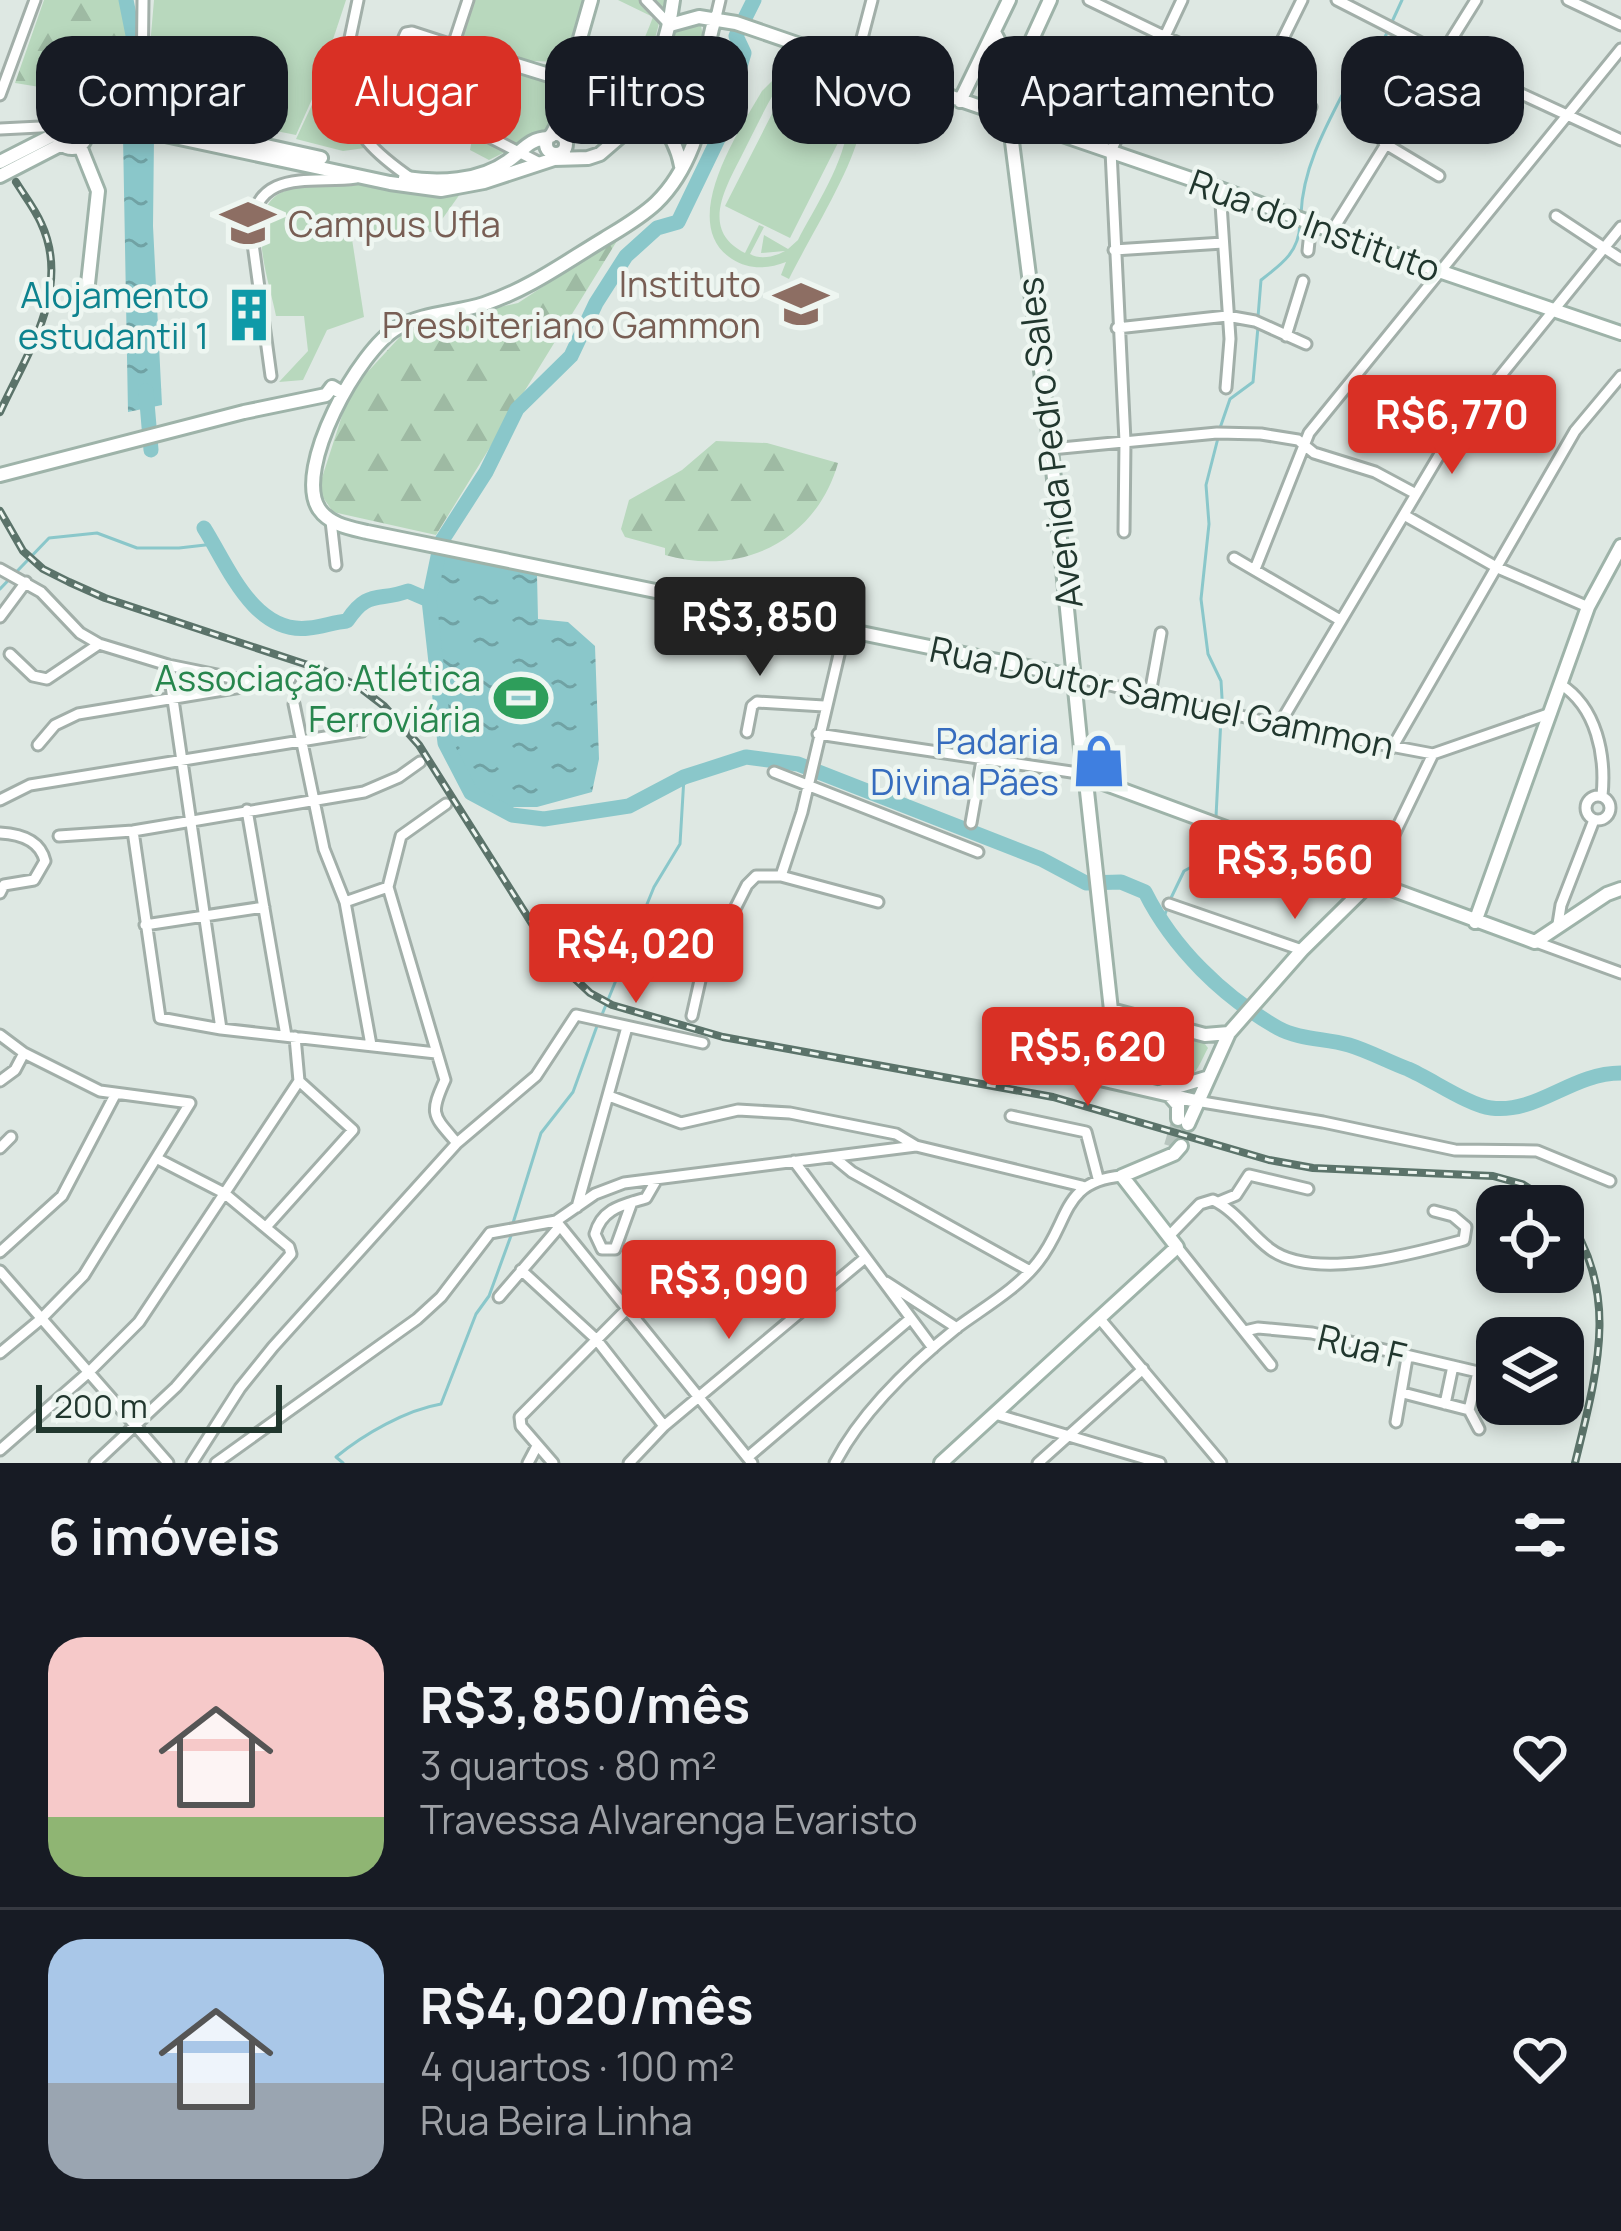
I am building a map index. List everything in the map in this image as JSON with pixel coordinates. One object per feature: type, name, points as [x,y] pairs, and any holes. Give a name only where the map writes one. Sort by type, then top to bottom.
[{"type":"main road","points":[[581,36],[592,0]]},
{"type":"main road","points":[[960,101],[1009,0]]},
{"type":"main road","name":"Avenida Pedro Sales","points":[[1033,36],[1050,0]]},
{"type":"main road","points":[[665,36],[673,2]]},
{"type":"main road","points":[[673,2],[708,34],[716,17]]},
{"type":"main road","name":"Rua do Instituto","points":[[692,18],[716,17],[774,36]]},
{"type":"main road","points":[[670,25],[692,18]]},
{"type":"main road","points":[[994,32],[996,36]]},
{"type":"main road","name":"Rua do Instituto","points":[[954,99],[978,107]]},
{"type":"main road","points":[[263,144],[412,179],[463,179],[507,163],[530,141],[545,138]]},
{"type":"main road","points":[[0,162],[39,144]]},
{"type":"main road","points":[[0,176],[46,144]]},
{"type":"main road","points":[[67,144],[80,146],[98,191],[87,293]]},
{"type":"main road","points":[[210,144],[441,190],[484,182],[550,159],[600,154],[612,144]]},
{"type":"main road","points":[[550,159],[563,144]]},
{"type":"main road","points":[[674,144],[682,168]]},
{"type":"main road","points":[[331,521],[319,508],[313,490],[335,397],[378,344],[411,321],[482,304],[559,270],[636,220],[663,195],[682,168],[691,144]]},
{"type":"main road","name":"Avenida Pedro Sales","points":[[1012,144],[1051,449],[1111,1010],[1100,1079],[1159,1092]]},
{"type":"main road","name":"Rua do Instituto","points":[[1089,144],[1621,333]]},
{"type":"main road","points":[[0,475],[164,432],[335,397]]},
{"type":"main road","name":"Rua Doutor Samuel Gammon","points":[[331,521],[1076,677]]},
{"type":"main road","points":[[1475,922],[1588,607],[1621,546]]},
{"type":"main road","points":[[1084,776],[1535,942],[1621,889]]},
{"type":"main road","points":[[1159,1092],[1176,1101],[1183,1121],[1233,1028],[1371,882]]},
{"type":"main road","points":[[1517,936],[1557,925]]},
{"type":"main road","points":[[1556,948],[1557,925]]},
{"type":"main road","points":[[1111,1010],[1205,1035],[1233,1028]]},
{"type":"main road","points":[[1205,1035],[1217,1056]]},
{"type":"main road","points":[[1159,1092],[1206,1078]]},
{"type":"main road","points":[[1159,1092],[1196,1101]]},
{"type":"main road","points":[[941,1463],[1100,1319],[1173,1242],[1122,1176],[1172,1150]]},
{"type":"street","points":[[0,95],[35,0]]},
{"type":"street","points":[[143,0],[143,36]]},
{"type":"street","points":[[351,36],[358,0]]},
{"type":"street","points":[[455,36],[467,0]]},
{"type":"street","points":[[646,0],[670,25]]},
{"type":"street","points":[[716,17],[720,0]]},
{"type":"street","points":[[863,36],[872,0]]},
{"type":"street","points":[[1089,0],[1170,36]]},
{"type":"street","points":[[1124,532],[1125,441],[1111,151],[1182,0]]},
{"type":"street","points":[[1284,36],[1302,0]]},
{"type":"street","points":[[1337,0],[1410,36]]},
{"type":"street","points":[[1453,36],[1477,0]]},
{"type":"street","points":[[1568,0],[1621,26]]},
{"type":"street","points":[[1255,569],[1303,442],[1621,49]]},
{"type":"street","points":[[1524,94],[1621,140]]},
{"type":"street","points":[[0,129],[36,132]]},
{"type":"street","points":[[371,144],[412,179]]},
{"type":"street","points":[[505,144],[550,159]]},
{"type":"street","points":[[1332,231],[1383,144]]},
{"type":"street","points":[[1386,144],[1439,176]]},
{"type":"street","points":[[309,179],[318,166]]},
{"type":"street","points":[[271,376],[252,220],[260,199],[269,190],[309,179],[363,177]]},
{"type":"street","points":[[1220,189],[1226,388]]},
{"type":"street","points":[[1556,216],[1621,259]]},
{"type":"street","points":[[1308,251],[1311,222]]},
{"type":"street","points":[[1279,724],[1447,442],[1621,227]]},
{"type":"street","points":[[1114,250],[1223,243]]},
{"type":"street","points":[[1286,336],[1303,281]]},
{"type":"street","points":[[1118,328],[1227,316],[1255,321],[1306,344]]},
{"type":"street","points":[[1392,748],[1575,430],[1621,376]]},
{"type":"street","points":[[1354,378],[1447,442]]},
{"type":"street","points":[[1051,449],[1240,432],[1303,442],[1314,453],[1375,472],[1416,494]]},
{"type":"street","points":[[1403,515],[1498,568],[1588,607]]},
{"type":"street","points":[[331,521],[336,565]]},
{"type":"street","points":[[1234,558],[1340,620]]},
{"type":"street","points":[[0,569],[41,592],[80,633],[99,644],[168,665],[257,683]]},
{"type":"street","points":[[0,617],[26,582]]},
{"type":"street","points":[[781,875],[810,782],[845,628]]},
{"type":"street","points":[[1150,694],[1161,633]]},
{"type":"street","points":[[10,654],[44,680],[99,644]]},
{"type":"street","points":[[168,665],[221,1029]]},
{"type":"street","name":"Rua Doutor Samuel Gammon","points":[[1076,677],[1433,754],[1551,713]]},
{"type":"street","points":[[38,745],[55,725],[78,714],[290,679]]},
{"type":"street","points":[[1560,684],[1574,693],[1599,736],[1602,796],[1610,812],[1594,820]]},
{"type":"street","points":[[747,732],[757,702],[824,706]]},
{"type":"street","points":[[294,704],[324,849],[345,902],[370,1045]]},
{"type":"street","points":[[0,800],[30,785],[362,731]]},
{"type":"street","points":[[818,734],[1084,776]]},
{"type":"street","points":[[1371,882],[1433,754]]},
{"type":"street","points":[[971,824],[982,760]]},
{"type":"street","points":[[59,836],[133,831],[380,787],[420,762]]},
{"type":"street","points":[[774,772],[810,782],[978,852]]},
{"type":"street","points":[[1594,820],[1586,804],[1602,796]]},
{"type":"street","points":[[446,804],[401,836],[388,887],[446,1080],[433,1111],[457,1143]]},
{"type":"street","points":[[247,810],[299,1082],[353,1130],[266,1227]]},
{"type":"street","points":[[1557,925],[1594,820]]},
{"type":"street","points":[[133,831],[158,1017],[221,1029],[436,1053]]},
{"type":"street","points":[[0,833],[16,834],[42,850],[45,861],[34,880],[1,888]]},
{"type":"street","points":[[692,1016],[701,976],[756,876],[781,875],[878,902]]},
{"type":"street","points":[[345,902],[388,887]]},
{"type":"street","points":[[1169,904],[1302,950]]},
{"type":"street","points":[[145,925],[264,908]]},
{"type":"street","points":[[1535,942],[1621,973]]},
{"type":"street","points":[[192,1463],[273,1347],[457,1143],[536,1076],[576,1015],[703,1043]]},
{"type":"street","points":[[577,1208],[627,1027]]},
{"type":"street","points":[[0,1035],[24,1053],[100,1091],[190,1103],[84,1275],[0,1353]]},
{"type":"street","points":[[0,1081],[15,1070],[24,1053]]},
{"type":"street","points":[[0,1450],[139,1322],[299,1082]]},
{"type":"street","points":[[0,1252],[62,1196],[116,1095]]},
{"type":"street","points":[[609,1096],[681,1124],[738,1110],[790,1113],[896,1134],[916,1147],[1082,1186]]},
{"type":"street","points":[[1196,1101],[1455,1150],[1537,1151],[1610,1181]]},
{"type":"street","points":[[1011,1116],[1086,1132],[1098,1178]]},
{"type":"street","points":[[0,1148],[11,1137]]},
{"type":"street","points":[[499,1297],[558,1223],[611,1186],[916,1147]]},
{"type":"street","points":[[95,1463],[136,1427],[289,1259],[289,1247],[224,1193],[156,1158]]},
{"type":"street","points":[[836,1158],[852,1172],[1030,1270]]},
{"type":"street","points":[[794,1161],[932,1348]]},
{"type":"street","points":[[1271,1365],[1173,1242],[1203,1202],[1237,1195],[1249,1175],[1308,1190]]},
{"type":"street","points":[[835,1463],[871,1414],[932,1348],[1040,1259],[1082,1186],[1098,1178],[1122,1176]]},
{"type":"street","points":[[632,1202],[615,1249],[602,1249],[595,1234],[598,1223],[613,1208],[651,1194],[657,1179]]},
{"type":"street","points":[[1219,1202],[1274,1252],[1312,1263],[1370,1260],[1464,1240],[1466,1227],[1453,1216],[1434,1211]]},
{"type":"street","points":[[558,1223],[750,1460],[910,1319]]},
{"type":"street","points":[[217,1463],[417,1318],[441,1297],[485,1236],[558,1223]]},
{"type":"street","points":[[636,1460],[664,1426],[865,1258]]},
{"type":"street","points":[[521,1270],[596,1339],[664,1426]]},
{"type":"street","points":[[0,1271],[168,1463]]},
{"type":"street","points":[[881,1279],[957,1328]]},
{"type":"street","points":[[553,1463],[519,1418],[628,1308]]},
{"type":"street","points":[[1100,1319],[1222,1463]]},
{"type":"street","name":"Rua F","points":[[1244,1331],[1312,1333],[1476,1372]]},
{"type":"street","points":[[1396,1422],[1408,1358]]},
{"type":"street","points":[[1445,1404],[1453,1366]]},
{"type":"street","points":[[1038,1463],[1143,1369]]},
{"type":"street","points":[[1476,1380],[1469,1410],[1479,1429]]},
{"type":"street","points":[[1403,1393],[1469,1410]]},
{"type":"street","points":[[995,1414],[1133,1459],[1160,1463]]},
{"type":"street","points":[[515,1463],[529,1460],[537,1445]]},
{"type":"green space","points":[[44,0],[129,0],[141,36],[36,36],[36,86],[15,83]]},
{"type":"green space","points":[[154,0],[346,0],[334,36],[312,36],[312,99],[296,135],[288,133],[288,36],[151,36]]},
{"type":"green space","points":[[472,0],[588,0],[576,36],[545,36],[545,61],[521,59],[521,36],[458,36]]},
{"type":"green space","points":[[618,0],[665,0],[656,36],[645,36],[653,17]]},
{"type":"green space","points":[[700,23],[702,36],[671,36],[675,26]]},
{"type":"green space","points":[[545,64],[545,132],[521,144],[521,65]]},
{"type":"green space","points":[[772,81],[772,97],[720,207],[723,232],[745,253],[759,225],[764,227],[750,254],[772,256],[785,251],[761,253],[764,235],[788,249],[798,240],[844,144],[856,144],[789,279],[781,275],[786,262],[759,267],[732,259],[717,243],[710,224],[717,177],[732,144],[748,144],[748,116]]},
{"type":"green space","points":[[312,105],[312,143],[296,139]]},
{"type":"green space","points":[[772,114],[772,144],[837,144],[790,238],[725,206]]},
{"type":"green space","points":[[316,144],[362,144],[365,148],[343,151]]},
{"type":"green space","points":[[471,144],[521,144],[489,160],[470,150]]},
{"type":"green space","points":[[363,184],[414,194],[460,194],[433,232],[384,229],[352,239],[364,317],[327,330],[303,380],[279,382],[308,351],[304,316],[276,316],[262,247],[264,213],[272,200],[294,188]]},
{"type":"green space","points":[[620,236],[436,535],[333,512],[318,490],[350,391],[409,327],[518,303]]},
{"type":"green space","points":[[716,441],[767,443],[838,463],[827,490],[794,532],[747,556],[693,561],[665,555],[665,548],[625,537],[621,529],[629,500],[682,470]]},
{"type":"green space","points":[[1117,1017],[1199,1036],[1208,1048],[1193,1075],[1178,1084],[1158,1086],[1125,1078],[1109,1070]]},
{"type":"water","points":[[123,144],[154,144],[162,405],[128,412]]},
{"type":"water","name":"Associação Atlética Ferroviária","points":[[445,556],[537,575],[538,619],[568,622],[595,646],[599,759],[592,792],[537,807],[503,807],[474,790],[452,750],[433,606]]},
{"type":"waterway","points":[[126,0],[133,36]]},
{"type":"waterway","points":[[429,600],[441,542],[486,472],[517,409],[571,356],[596,303],[626,256],[657,228],[678,222],[719,137],[744,53],[736,36],[754,0]]},
{"type":"waterway","points":[[1301,214],[1307,176],[1328,122],[1355,70],[1373,63],[1402,0]]},
{"type":"waterway","points":[[1258,317],[1261,280],[1293,250],[1300,224]]},
{"type":"waterway","points":[[1220,428],[1230,399],[1253,382],[1258,327]]},
{"type":"waterway","points":[[146,391],[151,450]]},
{"type":"waterway","points":[[1216,817],[1221,681],[1208,654],[1201,599],[1209,524],[1206,485],[1218,438]]},
{"type":"waterway","points":[[204,528],[245,595],[273,621],[290,627],[347,621],[368,600],[408,591],[429,600],[445,743],[471,793],[512,815],[544,819],[629,806],[684,777],[746,757],[798,764],[1041,859],[1086,883],[1121,882],[1145,892],[1185,951],[1258,1016],[1295,1035],[1364,1050],[1472,1102],[1491,1108],[1524,1105],[1586,1079],[1621,1073]]},
{"type":"waterway","points":[[0,589],[49,538],[97,533],[137,548],[214,544]]},
{"type":"waterway","points":[[601,1017],[654,887],[680,844],[684,777]]},
{"type":"waterway","points":[[1170,900],[1184,871],[1208,858],[1216,827]]},
{"type":"waterway","points":[[1161,924],[1167,909]]},
{"type":"waterway","points":[[513,1223],[541,1133],[573,1092],[597,1026]]},
{"type":"waterway","points":[[343,1463],[336,1457],[372,1432],[441,1404],[512,1233]]},
{"type":"tunnel","points":[[1170,1146],[1178,1119]]},
{"type":"railway","points":[[0,412],[42,320],[51,272],[41,223],[16,182]]},
{"type":"railway","points":[[0,511],[23,551],[43,569],[105,598],[320,669],[358,686],[384,706],[419,745],[555,960],[590,993],[612,1005],[723,1037],[1053,1097],[1269,1160],[1313,1168],[1493,1176],[1524,1185]]},
{"type":"railway","points":[[1575,1463],[1597,1363],[1599,1331],[1593,1270],[1584,1248]]},
{"type":"place","name":"Campus Ufla","points":[[248,223]]},
{"type":"place","name":"Instituto Presbiteriano Gammon","points":[[801,304]]},
{"type":"place","name":"Alojamento estudantil 1","points":[[249,315]]},
{"type":"place","name":"Associação Atlética Ferroviária","points":[[521,698]]},
{"type":"place","name":"Padaria Divina Pães","points":[[1099,761]]}]
